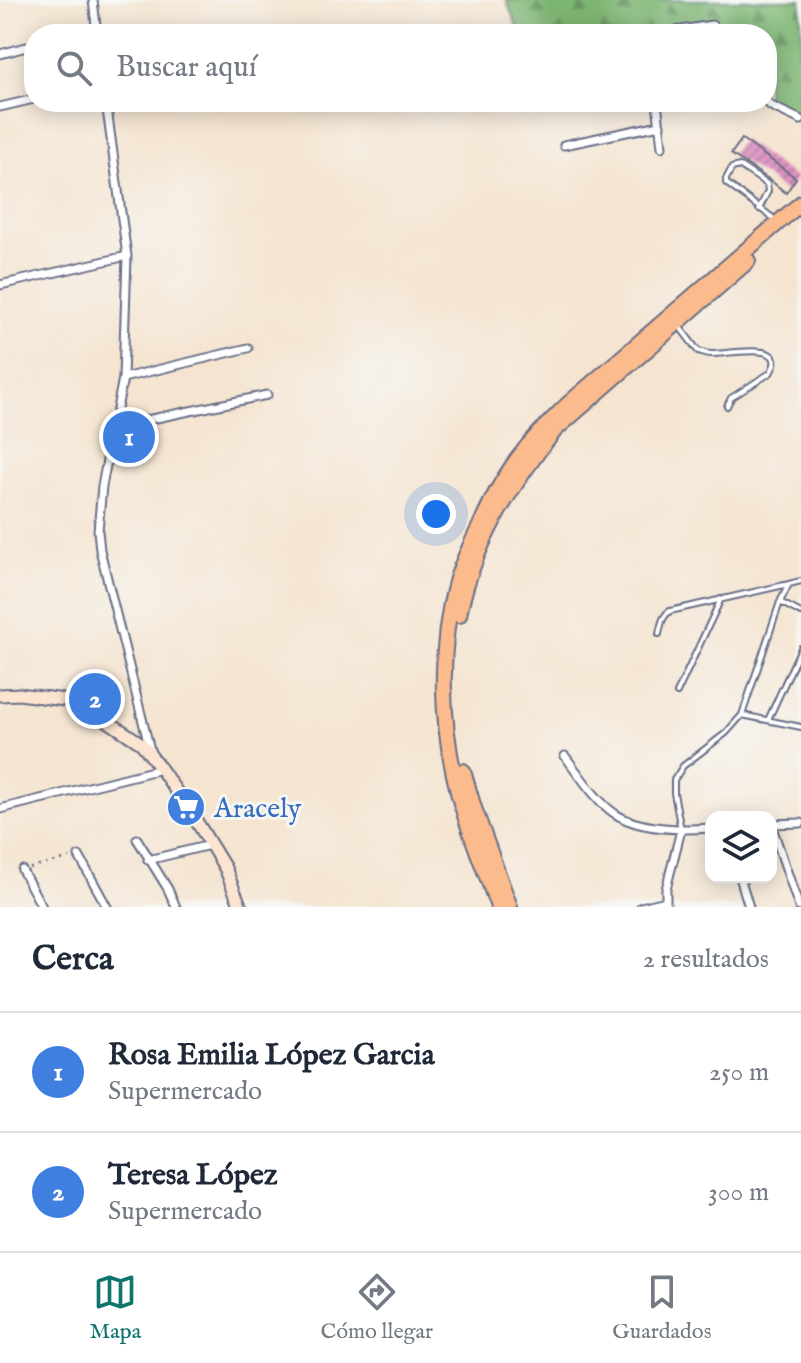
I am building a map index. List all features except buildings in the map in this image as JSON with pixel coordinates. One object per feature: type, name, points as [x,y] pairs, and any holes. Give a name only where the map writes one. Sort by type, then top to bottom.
[{"type":"highway","points":[[498,907],[459,795],[446,718],[448,624],[456,581],[466,556],[500,485],[545,426],[801,203]]},
{"type":"highway","points":[[510,907],[471,800],[459,751],[454,705],[458,624],[464,593],[491,524],[510,490],[555,430],[801,214]]},
{"type":"street","points":[[93,0],[95,24]]},
{"type":"street","points":[[0,54],[24,48]]},
{"type":"street","points":[[0,107],[24,101]]},
{"type":"street","points":[[777,109],[801,120]]},
{"type":"street","points":[[107,112],[127,256],[123,378],[102,486],[98,531],[100,550],[152,756]]},
{"type":"street","points":[[658,112],[662,147]]},
{"type":"street","points":[[564,145],[660,125]]},
{"type":"street","points":[[0,285],[127,256]]},
{"type":"street","points":[[123,378],[248,348]]},
{"type":"street","points":[[113,427],[267,395]]},
{"type":"street","points":[[0,695],[19,694],[79,702],[142,744],[225,868],[241,907]]},
{"type":"street","points":[[565,756],[614,813],[634,822],[681,830],[705,828]]},
{"type":"street","points":[[0,809],[161,769]]},
{"type":"street","points":[[777,824],[801,823]]},
{"type":"street","points":[[641,907],[666,904],[666,889],[681,830]]},
{"type":"street","points":[[137,839],[176,907]]},
{"type":"street","points":[[777,842],[799,907]]},
{"type":"street","points":[[148,860],[210,845]]},
{"type":"street","points":[[79,856],[107,907]]},
{"type":"street","points":[[22,870],[42,907]]},
{"type":"street","points":[[742,883],[749,907]]},
{"type":"lane","points":[[759,209],[768,191],[767,184],[740,166],[732,168],[726,183],[759,209],[779,222]]},
{"type":"lane","points":[[678,324],[698,351],[712,354],[753,351],[766,353],[774,361],[770,373],[731,398],[727,406]]},
{"type":"lane","points":[[659,634],[665,614],[670,611],[801,581]]},
{"type":"lane","points":[[681,830],[674,780],[683,766],[726,733],[742,715],[789,584]]},
{"type":"lane","points":[[677,693],[721,599]]},
{"type":"lane","points":[[780,602],[801,613]]},
{"type":"lane","points":[[768,720],[801,648]]},
{"type":"lane","points":[[742,715],[801,727]]},
{"type":"path","points":[[22,870],[79,856]]},
{"type":"green space","points":[[506,0],[801,0],[801,120],[777,107],[777,24],[516,24]]},
{"type":"place","name":"Rosa Emilia López Garcia","points":[[129,437]]},
{"type":"place","name":"Teresa López","points":[[95,699]]},
{"type":"place","name":"Aracely","points":[[186,807]]}]
